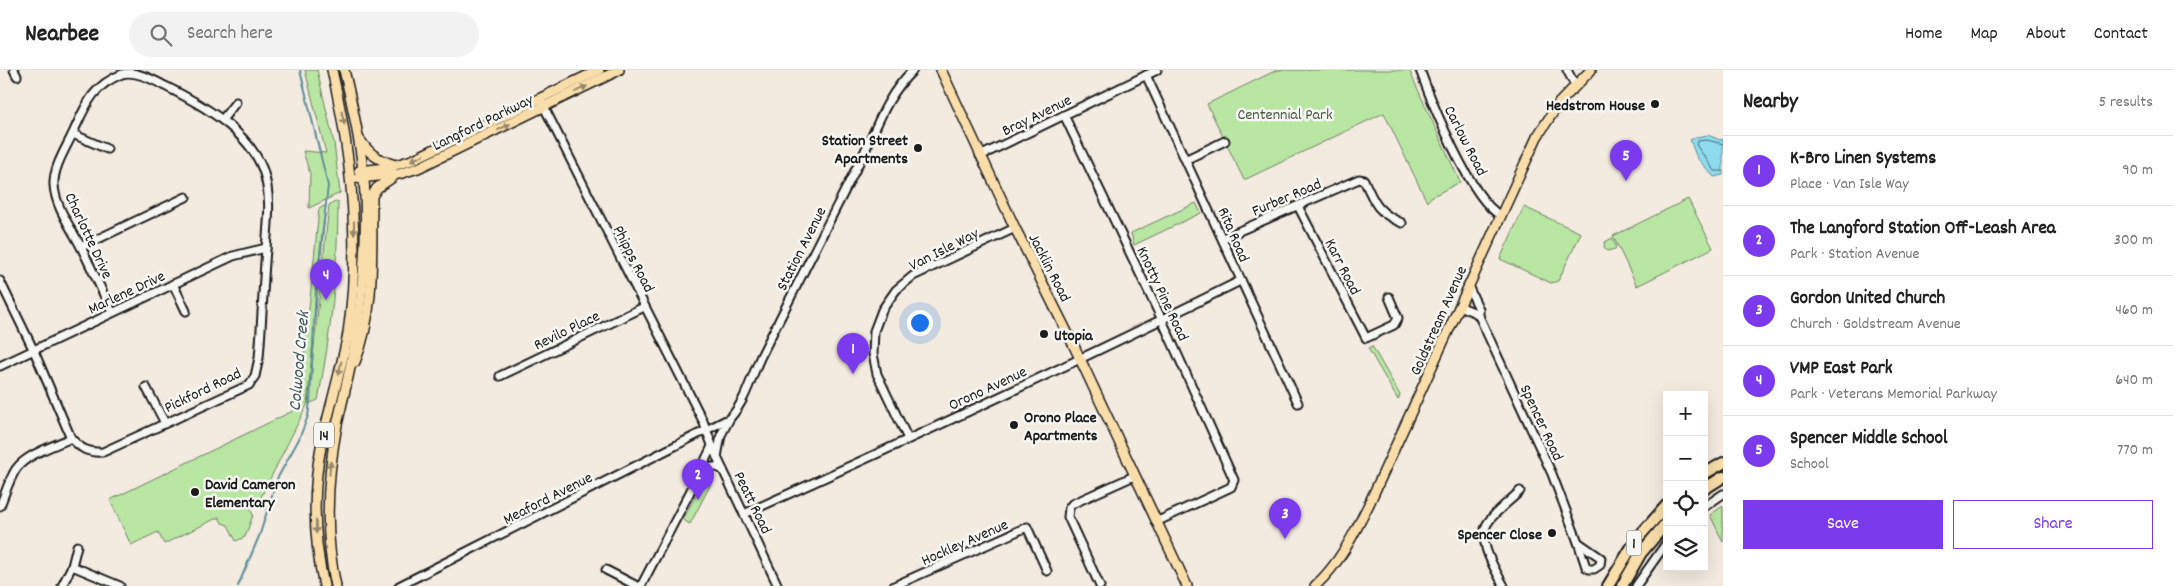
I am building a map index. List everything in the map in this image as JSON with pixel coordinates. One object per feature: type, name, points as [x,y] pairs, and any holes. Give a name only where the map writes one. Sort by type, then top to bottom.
[{"type":"highway","points":[[1708,471],[1723,462]]},
{"type":"highway","points":[[1708,486],[1723,477]]},
{"type":"highway","name":"1","points":[[1608,586],[1636,540],[1663,510]]},
{"type":"highway","name":"1","points":[[1622,586],[1641,553],[1664,526]]},
{"type":"main road","name":"14","points":[[324,586],[320,566],[315,505],[317,475],[321,448],[340,370],[350,310],[354,259],[352,176],[346,132],[332,70]]},
{"type":"main road","name":"14","points":[[336,586],[328,534],[328,494],[332,457],[357,331],[361,298],[365,209],[359,138],[344,70]]},
{"type":"main road","name":"Langford Parkway","points":[[398,169],[599,70]]},
{"type":"main road","name":"Langford Parkway","points":[[352,176],[398,169],[435,160],[619,70]]},
{"type":"main road","name":"Jacklin Road","points":[[941,70],[980,156],[1080,358],[1186,586]]},
{"type":"main road","name":"Goldstream Avenue","points":[[1315,586],[1334,566],[1358,525],[1536,137],[1559,103],[1592,70]]},
{"type":"main road","points":[[347,380],[362,344],[368,305],[371,265],[372,196],[377,188],[398,169],[373,156],[359,138]]},
{"type":"main road","points":[[319,586],[320,566]]},
{"type":"street","name":"Station Avenue","points":[[706,431],[730,418],[746,394],[758,361],[864,154],[887,102],[900,83],[913,70]]},
{"type":"street","name":"Bray Avenue","points":[[980,156],[1157,70]]},
{"type":"street","name":"Carlow Road","points":[[1420,70],[1436,110],[1463,165],[1491,210],[1500,215]]},
{"type":"street","points":[[1567,70],[1575,85]]},
{"type":"street","name":"Charlotte Drive","points":[[112,312],[56,196],[53,184],[57,168],[90,96],[104,83],[124,72],[153,80]]},
{"type":"street","name":"Rita Road","points":[[1146,75],[1187,159],[1223,238],[1240,281],[1298,403]]},
{"type":"street","name":"Pickford Road","points":[[0,281],[34,351],[71,438],[79,447],[91,453],[103,452],[249,384],[256,376],[260,358],[266,248],[270,218],[269,201],[263,172],[256,154],[222,120],[204,106],[153,80]]},
{"type":"street","name":"Phipps Road","points":[[540,98],[706,431]]},
{"type":"street","points":[[222,120],[236,102]]},
{"type":"street","name":"Knotty Pine Road","points":[[1064,116],[1162,320],[1233,475],[1234,484],[1156,522]]},
{"type":"street","points":[[73,134],[107,149]]},
{"type":"street","points":[[1187,159],[1225,140]]},
{"type":"street","name":"Furber Road","points":[[1223,238],[1360,179],[1364,180],[1376,206],[1388,217],[1402,223]]},
{"type":"street","points":[[81,247],[186,197]]},
{"type":"street","name":"Karr Road","points":[[1298,206],[1366,338],[1394,325],[1398,318],[1389,297]]},
{"type":"street","name":"Van Isle Way","points":[[908,439],[877,374],[873,354],[874,331],[882,310],[896,290],[913,276],[1015,228]]},
{"type":"street","name":"Marlene Drive","points":[[0,366],[233,256],[266,248]]},
{"type":"street","name":"Orono Avenue","points":[[744,514],[1162,320],[1240,281]]},
{"type":"street","points":[[173,284],[186,311]]},
{"type":"street","name":"Spencer Road","points":[[1468,286],[1479,309],[1479,316],[1552,474],[1578,542]]},
{"type":"street","points":[[1459,306],[1479,316]]},
{"type":"street","name":"Revilo Place","points":[[500,376],[644,307]]},
{"type":"street","points":[[146,386],[165,423]]},
{"type":"street","points":[[717,458],[721,435],[730,418]]},
{"type":"street","name":"Peatt Road","points":[[706,431],[778,586]]},
{"type":"street","name":"Meaford Avenue","points":[[399,586],[706,431]]},
{"type":"street","points":[[0,506],[12,477],[23,462],[71,438]]},
{"type":"street","points":[[641,586],[700,473],[712,446]]},
{"type":"street","points":[[700,473],[709,467],[718,467],[723,470]]},
{"type":"street","points":[[1100,586],[1067,514],[1072,504],[1134,476]]},
{"type":"street","points":[[1504,586],[1492,562],[1484,535],[1488,522],[1520,491]]},
{"type":"street","points":[[1708,504],[1723,494]]},
{"type":"street","name":"Hockley Avenue","points":[[894,586],[1027,527],[1047,571]]},
{"type":"street","points":[[62,586],[72,566],[77,546]]},
{"type":"street","points":[[1636,586],[1663,548]]},
{"type":"street","points":[[72,566],[120,586]]},
{"type":"street","points":[[606,570],[637,586]]},
{"type":"green space","points":[[305,70],[317,70],[334,143],[340,193],[309,208],[310,174],[303,151],[326,153]]},
{"type":"green space","name":"Centennial Park","points":[[1277,70],[1409,70],[1460,182],[1431,197],[1427,202],[1384,113],[1244,180],[1207,104]]},
{"type":"green space","points":[[1688,199],[1713,248],[1637,286],[1613,236]]},
{"type":"green space","points":[[338,201],[335,276],[327,350],[318,400],[308,404],[329,205]]},
{"type":"green space","points":[[1196,203],[1201,213],[1134,245],[1131,233]]},
{"type":"green space","points":[[326,205],[307,405],[261,497],[248,503],[253,515],[245,537],[236,541],[228,525],[222,523],[219,517],[164,544],[158,532],[131,545],[110,500],[299,408],[319,209]]},
{"type":"green space","points":[[1524,207],[1581,233],[1558,281],[1551,283],[1500,259]]},
{"type":"green space","points":[[1612,238],[1616,246],[1615,249],[1607,251],[1604,247],[1605,242]]},
{"type":"green space","points":[[1372,346],[1400,395],[1398,400],[1368,348]]},
{"type":"green space","points":[[706,476],[713,480],[690,524],[683,520]]},
{"type":"green space","points":[[1723,506],[1723,542],[1710,515]]},
{"type":"water","points":[[1708,135],[1720,140],[1723,139],[1723,175],[1714,177],[1697,158],[1690,140]]},
{"type":"waterway","name":"Colwood Creek","points":[[238,586],[260,534],[277,479],[299,439],[308,416],[310,402],[316,288],[328,186],[300,70]]},
{"type":"place","name":"Hedstrom House","points":[[1655,104]]},
{"type":"place","name":"Station Street Apartments","points":[[918,148]]},
{"type":"place","name":"Spencer Middle School","points":[[1626,181]]},
{"type":"place","name":"VMP East Park","points":[[326,300]]},
{"type":"place","name":"Utopia","points":[[1044,334]]},
{"type":"place","name":"K-Bro Linen Systems","points":[[853,374]]},
{"type":"place","name":"Orono Place Apartments","points":[[1014,425]]},
{"type":"place","name":"David Cameron Elementary","points":[[195,492]]},
{"type":"place","name":"The Langford Station Off-Leash Area","points":[[698,500]]},
{"type":"place","name":"Spencer Close","points":[[1552,533]]},
{"type":"place","name":"Gordon United Church","points":[[1285,539]]}]
